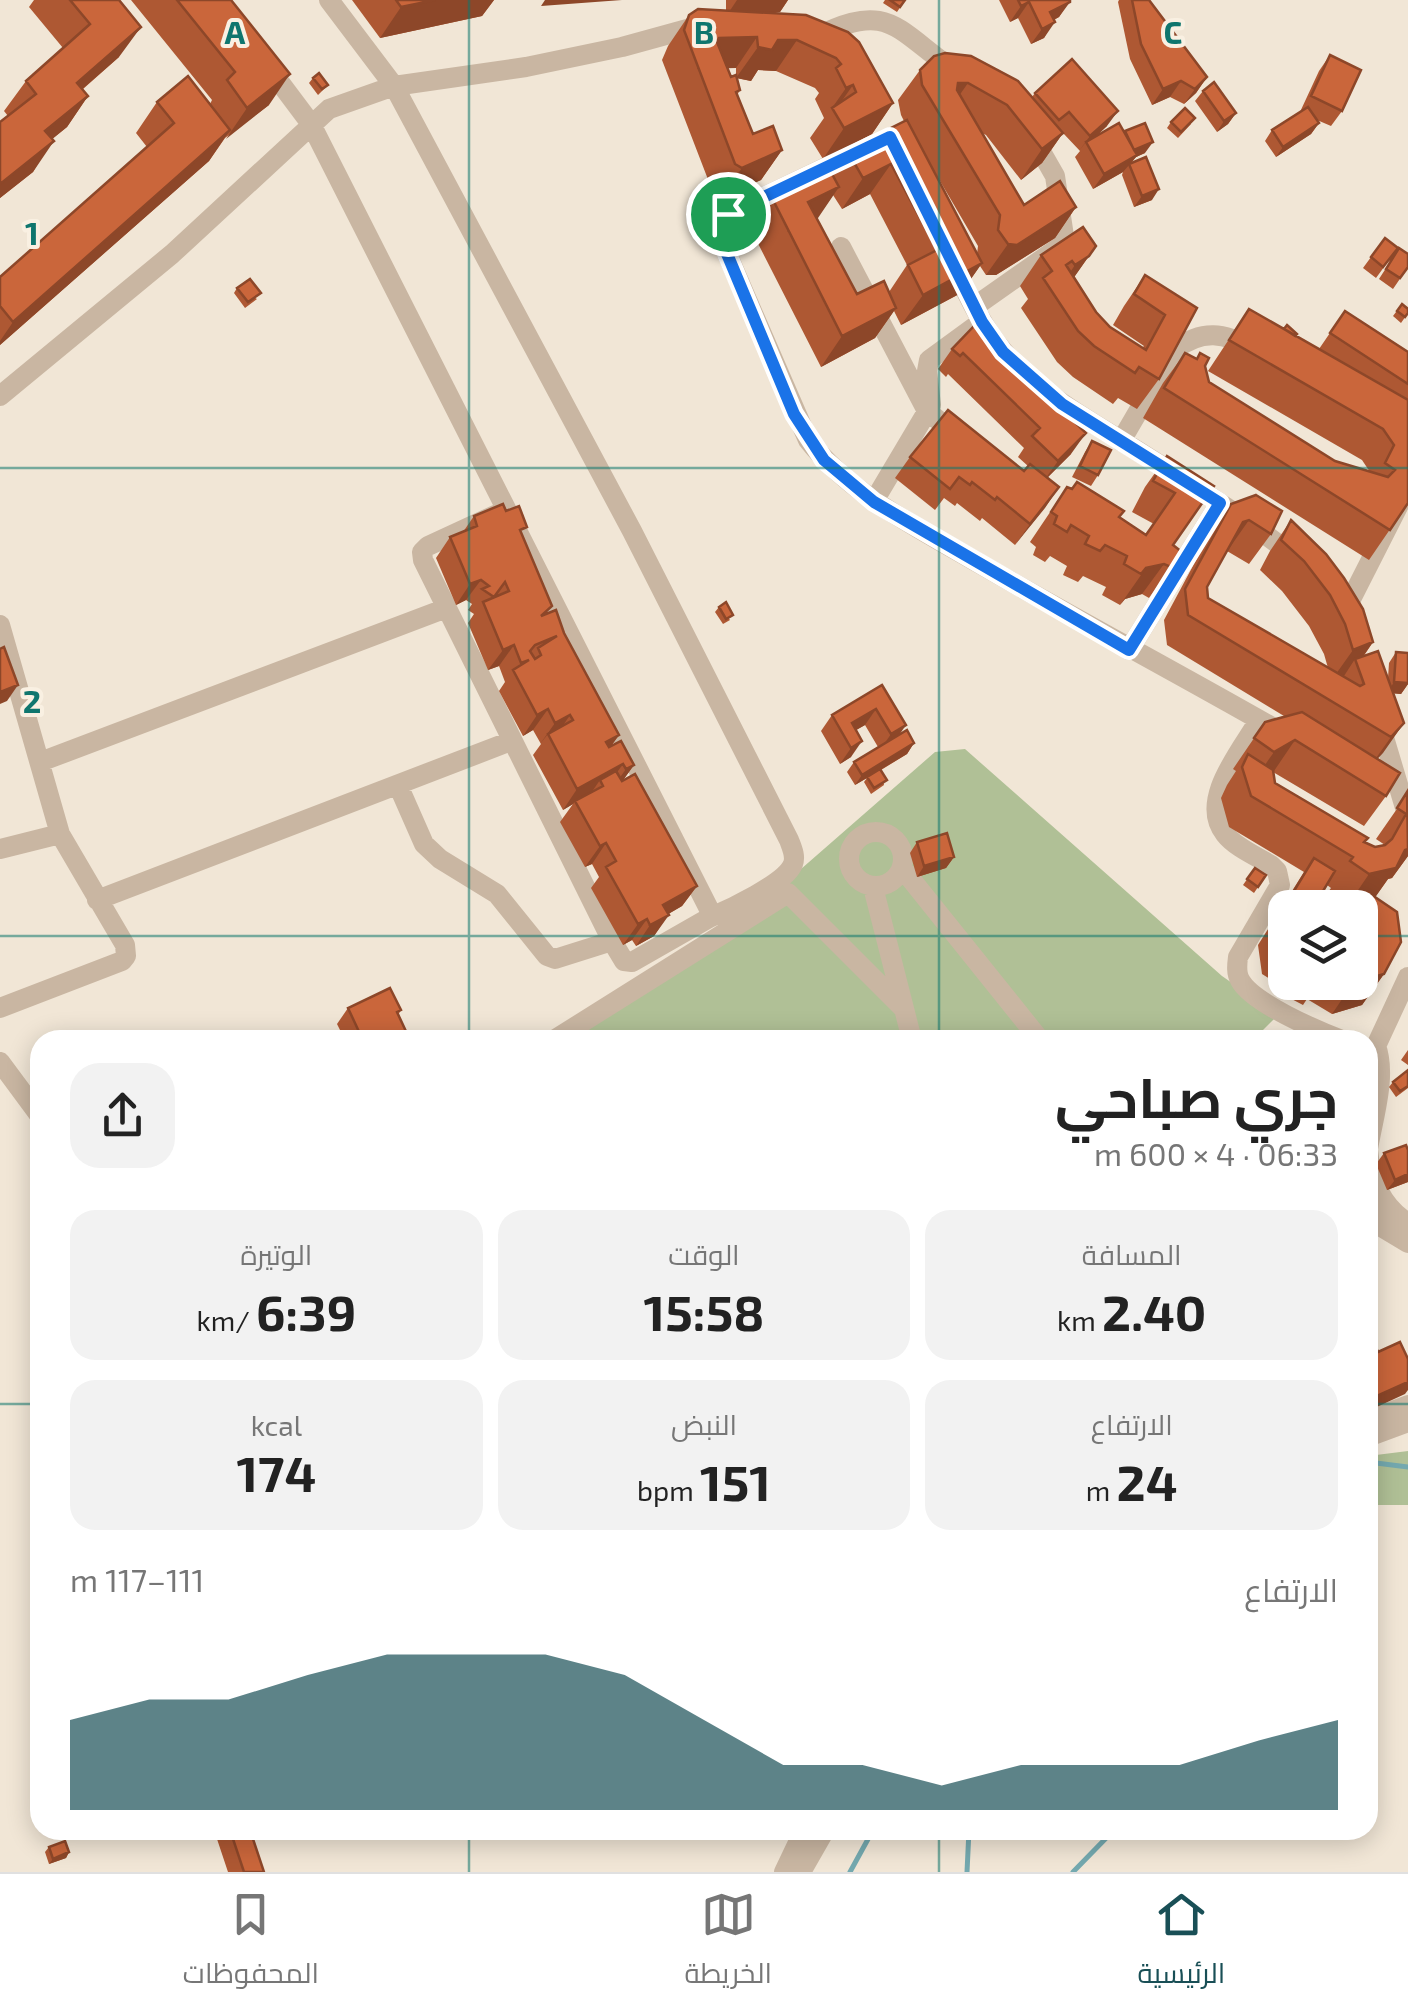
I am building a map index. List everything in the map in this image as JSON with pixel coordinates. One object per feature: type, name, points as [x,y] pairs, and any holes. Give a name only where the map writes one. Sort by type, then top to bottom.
[{"type":"street","points":[[330,0],[394,86],[632,530],[794,854],[790,871],[748,900],[628,962],[612,940],[422,560],[422,552],[506,510]]},
{"type":"street","points":[[814,38],[862,17],[880,18],[971,82]]},
{"type":"street","points":[[0,396],[172,254],[329,109],[394,86],[526,67],[726,22]]},
{"type":"street","points":[[792,30],[814,38],[836,53]]},
{"type":"street","points":[[253,46],[311,124],[710,911],[709,918]]},
{"type":"street","points":[[874,502],[927,411],[932,392],[927,371],[930,360],[978,314],[1065,243],[1054,176],[1036,139],[1018,120]]},
{"type":"street","points":[[890,137],[728,214],[720,226],[725,249],[808,440],[824,460],[874,502],[1129,650],[1308,748]]},
{"type":"street","points":[[940,239],[978,314],[1003,352],[1026,375],[1062,404],[1266,533],[1312,571]]},
{"type":"street","points":[[841,247],[927,411],[974,447]]},
{"type":"street","points":[[1122,441],[1170,375],[1174,350],[1188,340],[1208,334],[1236,339],[1270,358]]},
{"type":"street","points":[[1333,595],[1347,624],[1408,487]]},
{"type":"street","points":[[1129,650],[1220,503]]},
{"type":"street","points":[[40,762],[444,608]]},
{"type":"street","points":[[0,625],[60,834],[124,945],[126,956],[122,961],[0,1008]]},
{"type":"street","points":[[1374,704],[1388,779],[1408,818]]},
{"type":"street","points":[[1259,720],[1218,792],[1218,813],[1228,838],[1271,865],[1277,871],[1280,886],[1238,957],[1236,969],[1242,985],[1300,1024],[1316,1030]]},
{"type":"street","points":[[97,900],[511,742]]},
{"type":"street","points":[[398,785],[424,844],[440,859],[497,894],[547,956],[556,959],[612,940]]},
{"type":"street","points":[[902,868],[888,884],[873,887],[860,880],[850,865],[850,854],[860,838],[877,832],[893,838],[902,854],[902,868],[1032,1030]]},
{"type":"street","points":[[0,849],[60,834]]},
{"type":"street","points":[[873,887],[909,1030]]},
{"type":"street","points":[[571,1030],[788,894],[902,1007]]},
{"type":"street","points":[[1378,1033],[1408,977]]},
{"type":"street","points":[[1378,1056],[1378,1092]]},
{"type":"street","points":[[0,1062],[30,1102]]},
{"type":"street","points":[[1378,1191],[1408,1223]]},
{"type":"street","points":[[1378,1222],[1408,1244]]},
{"type":"street","points":[[1378,1416],[1408,1405]]},
{"type":"street","points":[[1378,1433],[1408,1422]]},
{"type":"street","points":[[784,1872],[799,1840]]},
{"type":"street","points":[[801,1872],[819,1840]]},
{"type":"green space","points":[[965,749],[1222,976],[1278,1015],[1263,1030],[555,1030],[785,883],[935,752]]},
{"type":"green space","points":[[1408,1451],[1408,1505],[1378,1505],[1378,1455]]},
{"type":"building","points":[[70,0],[119,0],[141,27],[77,83],[88,96],[45,131],[54,141],[0,184],[0,122],[36,94],[26,81],[90,24]]},
{"type":"building","points":[[177,0],[231,0],[290,74],[247,108],[227,80],[235,72]]},
{"type":"building","points":[[396,0],[435,0],[401,7]]},
{"type":"building","points":[[1018,0],[1070,2],[1050,12],[1055,22],[1042,29],[1029,2],[1021,6]]},
{"type":"building","points":[[1132,0],[1149,0],[1207,77],[1195,89],[1181,81],[1163,89],[1141,44]]},
{"type":"building","points":[[698,9],[806,15],[848,32],[859,42],[893,103],[844,128],[832,108],[856,92],[853,85],[846,88],[836,68],[841,64],[836,58],[797,40],[778,40],[772,50],[758,47],[757,37],[719,38],[717,42],[731,77],[736,75],[740,90],[736,92],[753,134],[773,126],[782,150],[742,168],[735,164],[684,30],[689,15]]},
{"type":"building","points":[[1330,55],[1361,70],[1342,111],[1311,96]]},
{"type":"building","points":[[934,56],[971,56],[1018,81],[1063,133],[1042,149],[1007,105],[968,83],[958,83],[957,90],[1024,205],[1060,181],[1076,207],[1017,245],[1008,244],[998,230],[1000,215],[922,85],[920,70]]},
{"type":"building","points":[[1072,59],[1118,111],[1090,136],[1069,112],[1059,120],[1035,93]]},
{"type":"building","points":[[319,73],[328,85],[322,89],[313,78]]},
{"type":"building","points":[[188,76],[230,130],[13,322],[0,306],[0,277],[174,123],[157,102]]},
{"type":"building","points":[[1214,82],[1236,113],[1224,121],[1203,91]]},
{"type":"building","points":[[1308,107],[1319,123],[1283,147],[1272,130]]},
{"type":"building","points":[[1185,108],[1195,118],[1181,132],[1171,122]]},
{"type":"building","points":[[907,120],[982,263],[923,295],[908,265],[937,250],[891,164],[863,178],[847,150]]},
{"type":"building","points":[[1119,123],[1137,155],[1104,174],[1086,142]]},
{"type":"building","points":[[1145,123],[1153,142],[1134,150],[1125,131]]},
{"type":"building","points":[[1146,157],[1159,189],[1142,196],[1129,164]]},
{"type":"building","points":[[824,159],[839,187],[808,202],[857,294],[884,281],[896,308],[842,336],[768,190]]},
{"type":"building","points":[[1083,227],[1096,246],[1075,265],[1072,261],[1066,265],[1110,327],[1146,350],[1165,315],[1134,294],[1145,275],[1197,308],[1159,379],[1139,367],[1135,373],[1094,346],[1078,331],[1043,278],[1052,271],[1041,255]]},
{"type":"building","points":[[1385,238],[1398,248],[1383,267],[1371,257]]},
{"type":"building","points":[[1399,248],[1408,254],[1408,267],[1400,278],[1386,269]]},
{"type":"building","points":[[250,279],[261,293],[248,302],[237,288]]},
{"type":"building","points":[[1402,304],[1408,309],[1405,317],[1397,311]]},
{"type":"building","points":[[1249,309],[1408,400],[1408,503],[1390,530],[1164,388],[1185,353],[1197,359],[1200,353],[1209,358],[1205,366],[1209,382],[1335,461],[1388,477],[1395,470],[1385,463],[1394,445],[1383,429],[1229,340]]},
{"type":"building","points":[[1345,311],[1408,352],[1408,384],[1330,333]]},
{"type":"building","points":[[975,325],[1086,433],[1058,461],[1032,436],[1040,428],[963,353],[960,356],[952,349]]},
{"type":"building","points":[[948,410],[1024,471],[1030,464],[1059,487],[1030,524],[972,482],[970,485],[959,477],[950,489],[910,457]]},
{"type":"building","points":[[1092,441],[1111,450],[1098,475],[1080,466]]},
{"type":"building","points":[[1167,456],[1214,486],[1173,545],[1182,552],[1171,567],[1164,564],[1146,568],[1141,574],[1124,564],[1127,556],[1105,545],[1100,551],[1085,544],[1089,536],[1071,525],[1067,532],[1054,524],[1057,516],[1051,512],[1067,487],[1072,489],[1077,482],[1124,511],[1119,517],[1146,535],[1175,493],[1153,481]]},
{"type":"building","points":[[1256,495],[1282,511],[1271,534],[1249,520],[1243,522],[1207,587],[1208,598],[1360,686],[1364,684],[1355,659],[1378,651],[1404,723],[1391,737],[1188,615],[1185,589],[1231,504]]},
{"type":"building","points":[[503,504],[506,511],[519,506],[527,527],[520,530],[552,606],[541,616],[556,610],[564,633],[619,735],[606,742],[609,747],[621,741],[634,765],[626,769],[623,764],[577,789],[548,734],[573,720],[570,715],[555,723],[548,709],[537,715],[513,670],[529,660],[521,663],[514,645],[503,650],[483,602],[509,591],[505,582],[494,597],[482,589],[489,586],[481,580],[470,584],[450,537],[477,526],[474,516]],"holes":[[[557,636],[538,648],[541,655],[535,659],[530,651],[535,645]]]},
{"type":"building","points":[[1291,520],[1344,578],[1363,609],[1373,642],[1353,650],[1330,595],[1304,561],[1281,540]]},
{"type":"building","points":[[726,602],[733,615],[726,619],[719,607]]},
{"type":"building","points":[[4,647],[18,685],[0,692],[0,649]]},
{"type":"building","points":[[1396,652],[1408,653],[1408,683],[1394,682]]},
{"type":"building","points":[[882,685],[906,725],[891,734],[876,709],[852,723],[862,741],[851,748],[832,715]]},
{"type":"building","points":[[1302,712],[1400,773],[1386,796],[1295,740],[1274,752],[1254,738],[1265,722]]},
{"type":"building","points":[[907,730],[914,743],[862,775],[854,762]]},
{"type":"building","points":[[1248,754],[1273,770],[1275,783],[1368,838],[1364,842],[1375,847],[1392,839],[1406,814],[1397,808],[1407,792],[1408,849],[1396,868],[1369,874],[1350,861],[1353,857],[1251,796],[1242,767]]},
{"type":"building","points":[[880,769],[887,780],[874,788],[867,777]]},
{"type":"building","points":[[616,771],[622,781],[635,774],[697,886],[663,905],[669,915],[650,925],[647,919],[638,924],[606,867],[616,861],[606,843],[600,846],[575,801],[603,786],[600,780]]},
{"type":"building","points":[[947,833],[954,857],[924,866],[917,842]]},
{"type":"building","points":[[1314,858],[1335,871],[1324,890],[1295,890]]},
{"type":"building","points":[[1255,868],[1266,875],[1258,887],[1247,879]]},
{"type":"building","points":[[1378,899],[1397,912],[1401,942],[1384,974],[1378,976]]},
{"type":"building","points":[[390,988],[405,1030],[358,1030],[348,1008]]},
{"type":"building","points":[[1408,1070],[1408,1086],[1400,1091],[1393,1082]]},
{"type":"building","points":[[1406,1145],[1408,1174],[1395,1180],[1384,1153]]},
{"type":"building","points":[[1400,1342],[1408,1359],[1408,1382],[1378,1396],[1378,1352]]},
{"type":"building","points":[[233,1840],[253,1840],[264,1872],[244,1872]]},
{"type":"building","points":[[65,1841],[69,1852],[53,1859],[49,1847]]},
{"type":"waterway","points":[[1378,1463],[1408,1467]]},
{"type":"waterway","points":[[850,1872],[868,1840]]},
{"type":"waterway","points":[[967,1872],[969,1840]]},
{"type":"waterway","points":[[1073,1872],[1104,1840]]},
{"type":"route","points":[[890,137],[982,322],[1003,352],[1062,404],[1220,503],[1129,650],[874,502],[824,460],[794,414],[725,249],[720,226],[728,214],[890,137]]}]
